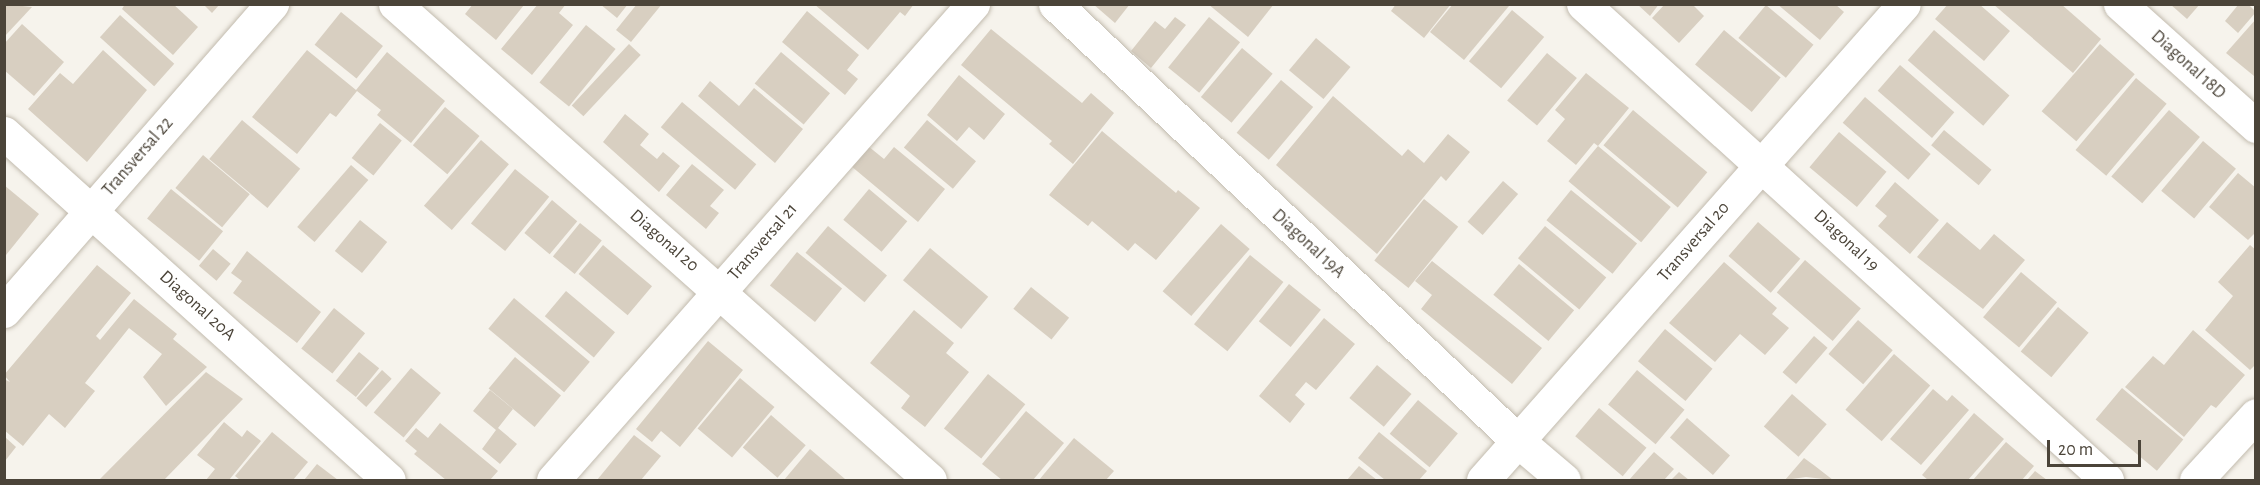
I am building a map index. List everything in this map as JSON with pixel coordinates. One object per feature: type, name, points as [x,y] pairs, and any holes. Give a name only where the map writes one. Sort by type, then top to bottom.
[{"type":"street","name":"Transversal 22","points":[[4,311],[272,4]]},
{"type":"street","name":"Diagonal 20","points":[[395,4],[721,291],[930,480]]},
{"type":"street","name":"Transversal 21","points":[[554,480],[973,4]]},
{"type":"street","name":"Diagonal 19A","points":[[1055,4],[1518,441],[1564,480]]},
{"type":"street","name":"Diagonal 19","points":[[1582,4],[1763,164],[2107,480]]},
{"type":"street","name":"Transversal 20","points":[[1483,480],[1904,4]]},
{"type":"street","name":"Diagonal 18D","points":[[2120,4],[2256,126]]},
{"type":"street","name":"Diagonal 20A","points":[[4,133],[389,480]]},
{"type":"street","points":[[2196,480],[2256,415]]},
{"type":"building","points":[[4,4],[32,7],[4,37]]},
{"type":"building","points":[[125,4],[173,4],[198,27],[173,55],[122,9]]},
{"type":"building","points":[[203,4],[220,4],[212,13]]},
{"type":"building","points":[[473,4],[524,5],[496,40],[465,14]]},
{"type":"building","points":[[538,4],[566,4],[559,13],[573,25],[532,75],[501,49]]},
{"type":"building","points":[[600,4],[628,4],[617,18]]},
{"type":"building","points":[[637,4],[662,4],[631,42],[616,30]]},
{"type":"building","points":[[814,4],[914,4],[905,16],[900,12],[868,50]]},
{"type":"building","points":[[1093,4],[1130,4],[1115,23]]},
{"type":"building","points":[[1208,4],[1274,4],[1248,37]]},
{"type":"building","points":[[1396,4],[1451,4],[1424,38],[1391,11]]},
{"type":"building","points":[[1453,4],[1509,6],[1464,60],[1430,32]]},
{"type":"building","points":[[1637,4],[1659,4],[1650,16]]},
{"type":"building","points":[[1665,4],[1692,4],[1704,16],[1679,43],[1652,18]]},
{"type":"building","points":[[1777,4],[1835,4],[1844,12],[1820,40]]},
{"type":"building","points":[[1948,4],[1979,4],[2010,31],[1984,61],[1935,19]]},
{"type":"building","points":[[1993,4],[2061,4],[2101,39],[2073,73]]},
{"type":"building","points":[[2170,4],[2200,4],[2187,19]]},
{"type":"building","points":[[1766,5],[1813,45],[1786,78],[1738,38]]},
{"type":"building","points":[[2238,5],[2249,5],[2256,12],[2238,33],[2225,21]]},
{"type":"building","points":[[1512,10],[1544,37],[1501,88],[1469,61]]},
{"type":"building","points":[[807,11],[859,55],[847,70],[858,79],[845,95],[782,42]]},
{"type":"building","points":[[341,12],[383,46],[357,79],[315,45]]},
{"type":"building","points":[[120,15],[174,64],[154,86],[100,37]]},
{"type":"building","points":[[1175,17],[1186,25],[1151,68],[1131,51],[1155,21],[1165,29]]},
{"type":"building","points":[[1209,17],[1240,42],[1199,93],[1168,68]]},
{"type":"building","points":[[2256,19],[2256,74],[2254,76],[2226,53]]},
{"type":"building","points":[[22,24],[64,62],[34,96],[4,70],[4,44]]},
{"type":"building","points":[[586,25],[616,49],[569,106],[539,83]]},
{"type":"building","points":[[991,29],[1082,103],[1091,93],[1114,113],[1073,164],[1049,144],[1052,141],[961,65]]},
{"type":"building","points":[[1724,30],[1781,78],[1752,112],[1695,64]]},
{"type":"building","points":[[1934,30],[2009,96],[1983,126],[1908,60]]},
{"type":"building","points":[[1316,38],[1350,67],[1323,99],[1289,70]]},
{"type":"building","points":[[629,44],[641,55],[583,116],[572,105]]},
{"type":"building","points":[[2100,44],[2135,74],[2076,141],[2042,111]]},
{"type":"building","points":[[1242,48],[1273,74],[1232,123],[1201,97]]},
{"type":"building","points":[[103,50],[147,90],[87,162],[28,109],[60,73],[73,84]]},
{"type":"building","points":[[307,50],[356,90],[387,52],[445,101],[411,143],[377,115],[381,110],[357,91],[336,117],[330,113],[297,154],[252,117]]},
{"type":"building","points":[[781,52],[830,93],[804,125],[755,83]]},
{"type":"building","points":[[1547,53],[1577,78],[1537,126],[1507,100]]},
{"type":"building","points":[[1900,65],[1954,112],[1932,138],[1878,91]]},
{"type":"building","points":[[1586,73],[1629,108],[1598,146],[1594,143],[1576,165],[1547,141],[1565,119],[1555,110]]},
{"type":"building","points":[[959,75],[1005,114],[984,140],[969,127],[957,141],[927,115]]},
{"type":"building","points":[[2136,78],[2167,104],[2106,176],[2076,150]]},
{"type":"building","points":[[1281,80],[1313,107],[1269,160],[1237,133]]},
{"type":"building","points":[[710,81],[739,106],[754,88],[803,129],[775,163],[698,96]]},
{"type":"building","points":[[1333,96],[1402,156],[1408,149],[1424,163],[1448,134],[1470,152],[1446,181],[1441,176],[1377,254],[1276,165]]},
{"type":"building","points":[[1865,97],[1931,154],[1908,180],[1843,123]]},
{"type":"building","points":[[682,102],[756,164],[735,190],[661,127]]},
{"type":"building","points":[[445,107],[479,136],[447,174],[413,145]]},
{"type":"building","points":[[1633,110],[1707,172],[1678,208],[1603,145]]},
{"type":"building","points":[[2169,110],[2200,137],[2142,203],[2111,176]]},
{"type":"building","points":[[625,114],[649,134],[640,145],[657,159],[663,152],[680,166],[659,192],[603,142]]},
{"type":"building","points":[[242,120],[300,169],[267,208],[209,159]]},
{"type":"building","points":[[927,120],[976,161],[953,189],[904,148]]},
{"type":"building","points":[[380,123],[402,141],[373,176],[352,158]]},
{"type":"building","points":[[1944,130],[1991,170],[1979,185],[1931,145]]},
{"type":"building","points":[[1102,131],[1176,193],[1178,190],[1200,208],[1156,260],[1135,243],[1128,251],[1092,221],[1088,226],[1049,195]]},
{"type":"building","points":[[1839,132],[1886,172],[1857,207],[1809,167]]},
{"type":"building","points":[[481,140],[509,164],[452,230],[424,206]]},
{"type":"building","points":[[2203,141],[2236,169],[2194,218],[2161,191]]},
{"type":"building","points":[[868,146],[884,159],[894,147],[945,189],[918,222],[851,166]]},
{"type":"building","points":[[1598,146],[1671,207],[1641,242],[1568,181]]},
{"type":"building","points":[[203,155],[250,194],[222,227],[175,188]]},
{"type":"building","points":[[692,164],[724,190],[710,206],[719,213],[706,229],[666,195]]},
{"type":"building","points":[[351,165],[368,180],[315,242],[297,227]]},
{"type":"building","points":[[515,169],[549,197],[505,251],[471,223]]},
{"type":"building","points":[[2238,173],[2256,188],[2256,232],[2248,240],[2209,207]]},
{"type":"building","points":[[1503,181],[1518,194],[1483,235],[1468,222]]},
{"type":"building","points":[[1895,182],[1939,220],[1910,254],[1878,226],[1887,216],[1875,206]]},
{"type":"building","points":[[4,185],[39,214],[6,255],[4,252]]},
{"type":"building","points":[[171,189],[223,231],[199,261],[147,219]]},
{"type":"building","points":[[869,189],[907,221],[882,252],[843,220]]},
{"type":"building","points":[[1571,190],[1637,243],[1613,274],[1546,220]]},
{"type":"building","points":[[1424,199],[1458,227],[1408,288],[1374,260]]},
{"type":"building","points":[[552,200],[577,221],[550,254],[524,233]]},
{"type":"building","points":[[360,220],[387,242],[362,273],[335,251]]},
{"type":"building","points":[[1758,222],[1800,259],[1771,293],[1728,256]]},
{"type":"building","points":[[1947,222],[1980,250],[1994,234],[2025,260],[1983,309],[1917,257]]},
{"type":"building","points":[[580,223],[602,241],[575,274],[553,256]]},
{"type":"building","points":[[1221,224],[1250,249],[1191,316],[1163,291]]},
{"type":"building","points":[[828,226],[887,275],[864,302],[806,253]]},
{"type":"building","points":[[1545,226],[1606,277],[1579,310],[1518,258]]},
{"type":"building","points":[[603,245],[652,286],[628,315],[579,274]]},
{"type":"building","points":[[2250,245],[2256,250],[2256,364],[2250,370],[2205,330],[2233,296],[2218,282]]},
{"type":"building","points":[[930,248],[988,297],[961,329],[903,280]]},
{"type":"building","points":[[213,249],[231,264],[216,281],[199,266]]},
{"type":"building","points":[[247,251],[321,312],[297,343],[233,293],[242,281],[231,273]]},
{"type":"building","points":[[797,252],[842,289],[815,322],[770,285]]},
{"type":"building","points":[[1250,255],[1283,282],[1227,351],[1194,324]]},
{"type":"building","points":[[1805,260],[1861,309],[1833,341],[1777,292]]},
{"type":"building","points":[[1432,261],[1542,348],[1512,384],[1421,309],[1432,295],[1415,281]]},
{"type":"building","points":[[1724,262],[1777,308],[1772,314],[1789,328],[1765,355],[1740,334],[1715,362],[1669,323]]},
{"type":"building","points":[[1519,264],[1574,310],[1548,341],[1493,295]]},
{"type":"building","points":[[97,265],[131,293],[96,336],[100,340],[134,299],[177,334],[173,339],[207,367],[166,406],[143,377],[162,354],[129,328],[85,383],[95,391],[65,428],[49,414],[23,446],[4,430],[4,379],[10,382],[4,375]]},
{"type":"building","points":[[2021,272],[2057,302],[2019,347],[1983,317]]},
{"type":"building","points":[[1289,284],[1321,310],[1291,347],[1259,321]]},
{"type":"building","points":[[1031,287],[1069,318],[1051,340],[1013,309]]},
{"type":"building","points":[[566,291],[615,332],[594,357],[545,316]]},
{"type":"building","points":[[514,298],[590,362],[564,392],[488,329]]},
{"type":"building","points":[[2058,307],[2089,333],[2051,377],[2021,351]]},
{"type":"building","points":[[334,308],[365,333],[332,374],[301,348]]},
{"type":"building","points":[[914,310],[954,343],[946,353],[969,372],[925,427],[901,408],[910,396],[870,363]]},
{"type":"building","points":[[1324,318],[1355,344],[1316,390],[1306,382],[1295,395],[1305,404],[1290,423],[1259,396]]},
{"type":"building","points":[[1858,320],[1893,350],[1863,384],[1828,354]]},
{"type":"building","points":[[1665,329],[1712,369],[1685,401],[1638,361]]},
{"type":"building","points":[[2193,330],[2245,375],[2216,408],[2211,405],[2184,437],[2125,387],[2153,356],[2164,365]]},
{"type":"building","points":[[1814,336],[1828,348],[1796,384],[1783,372]]},
{"type":"building","points":[[708,341],[743,370],[680,447],[661,431],[652,442],[636,429]]},
{"type":"building","points":[[359,352],[379,368],[356,397],[336,381]]},
{"type":"building","points":[[1894,354],[1930,385],[1882,441],[1845,410]]},
{"type":"building","points":[[515,357],[561,396],[535,427],[489,388]]},
{"type":"building","points":[[1377,365],[1411,394],[1384,427],[1349,398]]},
{"type":"building","points":[[411,368],[441,393],[404,437],[374,412]]},
{"type":"building","points":[[382,370],[392,379],[366,407],[357,398]]},
{"type":"building","points":[[1637,370],[1684,410],[1656,444],[1608,404]]},
{"type":"building","points":[[206,372],[243,399],[164,480],[99,480]]},
{"type":"building","points":[[988,374],[1025,404],[981,459],[944,428]]},
{"type":"building","points":[[740,378],[774,407],[732,457],[698,429]]},
{"type":"building","points":[[2122,388],[2183,439],[2157,471],[2096,419]]},
{"type":"building","points":[[1933,389],[1947,401],[1952,395],[1969,410],[1921,465],[1890,439]]},
{"type":"building","points":[[490,390],[513,409],[498,428],[517,444],[500,464],[482,449],[496,430],[473,411]]},
{"type":"building","points":[[1792,394],[1827,424],[1799,457],[1764,426]]},
{"type":"building","points":[[1418,400],[1458,433],[1430,467],[1390,434]]},
{"type":"building","points":[[1599,408],[1646,448],[1623,476],[1575,436]]},
{"type":"building","points":[[1026,411],[1064,443],[1033,480],[1002,480],[982,464]]},
{"type":"building","points":[[1974,413],[2004,439],[1968,480],[1928,480],[1922,475]]},
{"type":"building","points":[[771,415],[806,445],[778,478],[743,447]]},
{"type":"building","points":[[1687,418],[1730,455],[1713,475],[1670,438]]},
{"type":"building","points":[[224,422],[242,437],[247,430],[261,441],[229,480],[206,480],[215,469],[197,455]]},
{"type":"building","points":[[440,423],[498,471],[490,480],[446,480],[414,454],[417,451],[405,441],[416,428],[428,438]]},
{"type":"building","points":[[272,432],[308,462],[293,480],[240,480],[235,476]]},
{"type":"building","points":[[1379,432],[1427,471],[1419,480],[1385,480],[1358,458]]},
{"type":"building","points":[[634,435],[661,456],[641,480],[597,480]]},
{"type":"building","points":[[5,437],[16,447],[5,461]]},
{"type":"building","points":[[1074,438],[1114,471],[1106,480],[1039,480]]},
{"type":"building","points":[[2006,442],[2034,466],[2022,480],[1973,480]]},
{"type":"building","points":[[810,449],[845,479],[784,480]]},
{"type":"building","points":[[1654,452],[1674,469],[1664,480],[1629,480]]},
{"type":"building","points":[[1804,458],[1833,480],[1806,477],[1785,480]]},
{"type":"building","points":[[317,464],[338,480],[304,480]]},
{"type":"building","points":[[1359,466],[1377,480],[1347,480]]},
{"type":"building","points":[[2035,471],[2047,480],[2027,480]]},
{"type":"building","points":[[1679,472],[1689,480],[1671,480]]}]
